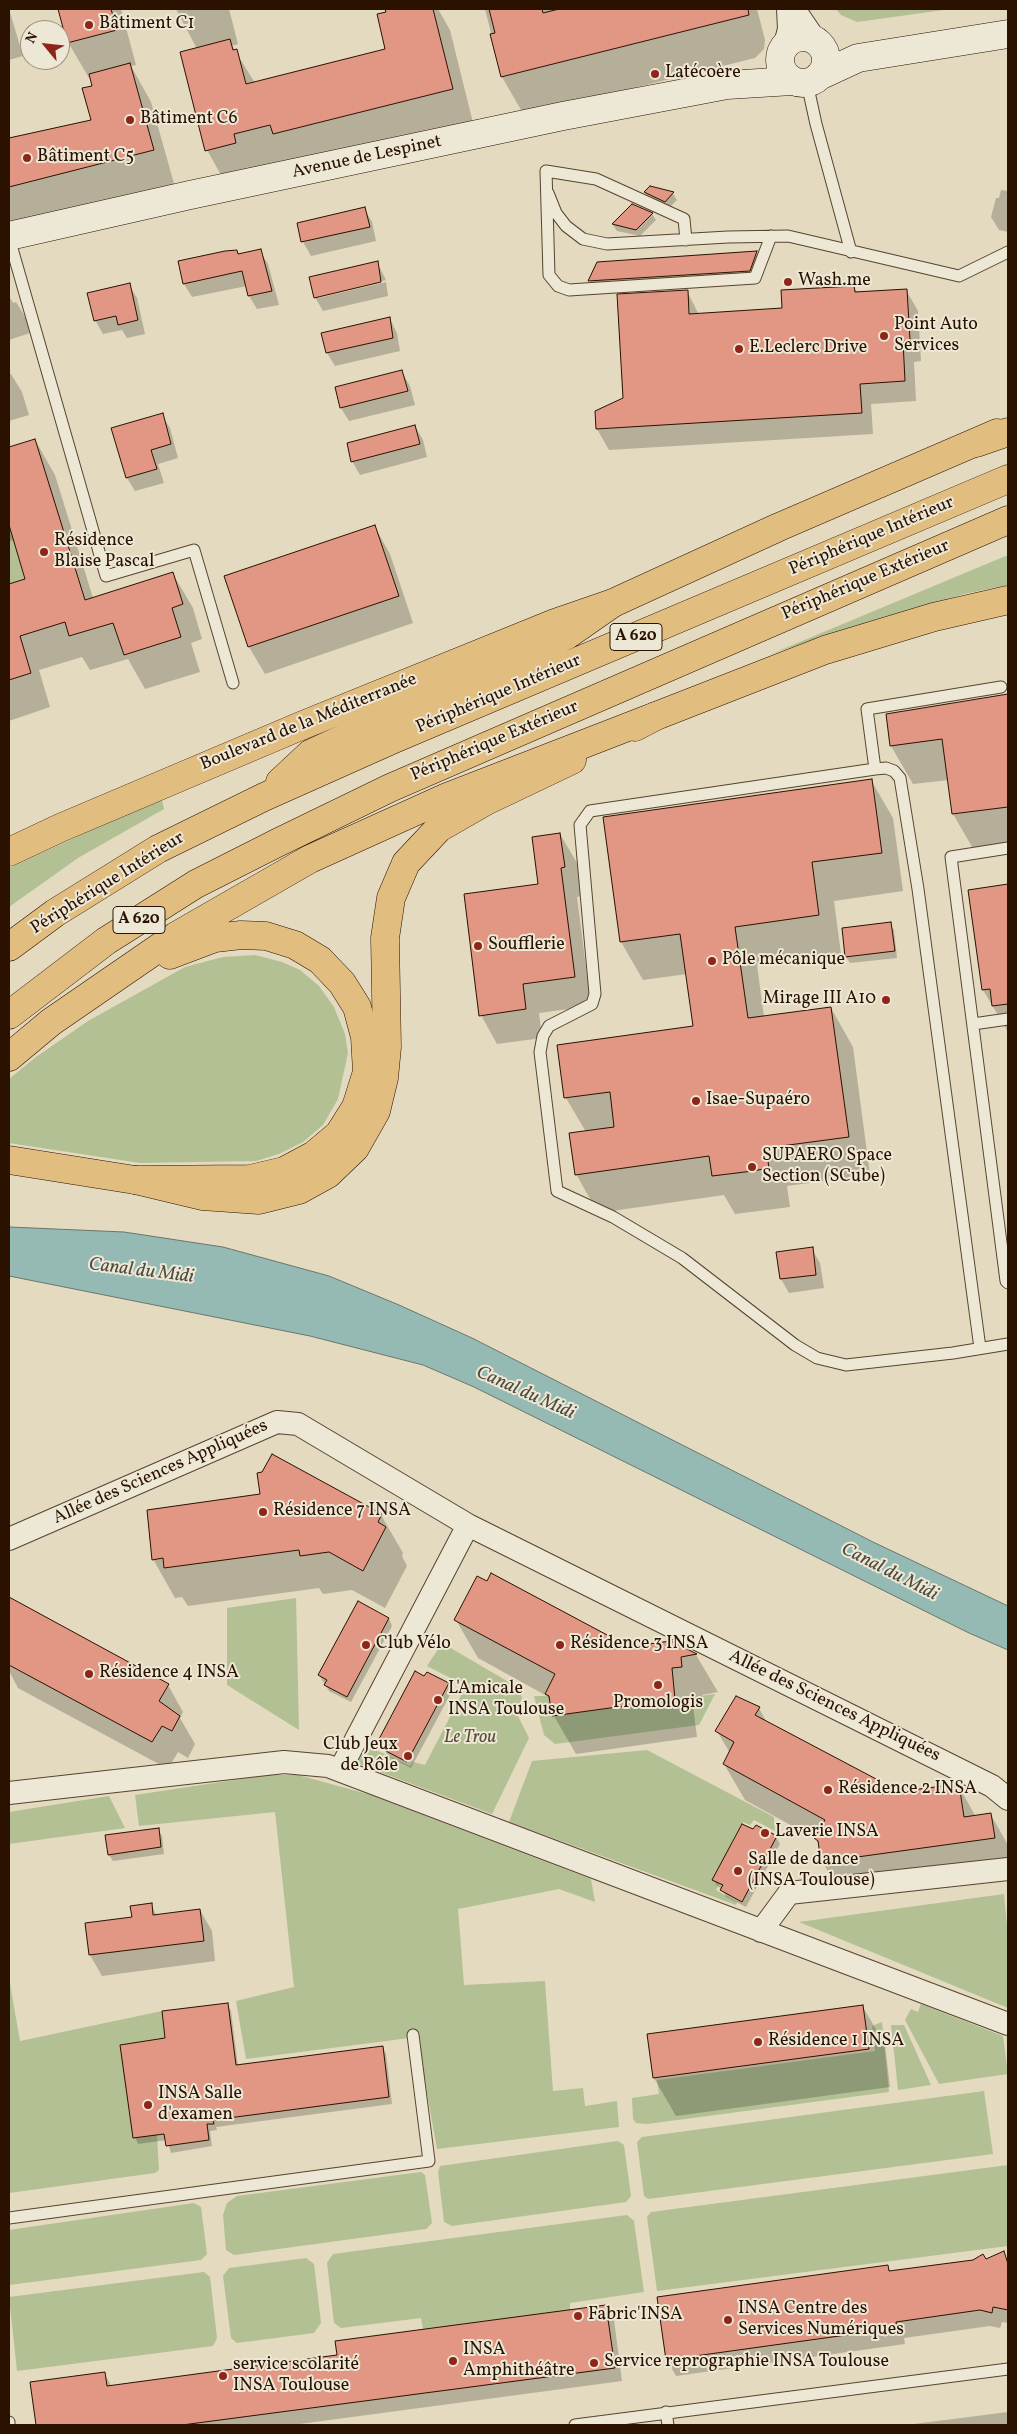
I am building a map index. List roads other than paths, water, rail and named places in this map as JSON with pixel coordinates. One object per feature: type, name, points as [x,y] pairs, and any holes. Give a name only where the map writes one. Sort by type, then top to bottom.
[{"type":"main road","points":[[264,797],[310,754],[567,636],[614,603],[779,527],[1008,428]]},
{"type":"main road","points":[[976,443],[1008,432]]},
{"type":"main road","name":"Périphérique Intérieur","points":[[9,947],[55,913],[158,849],[264,797],[394,739],[1008,479]]},
{"type":"main road","name":"Périphérique Extérieur","points":[[9,1015],[106,941],[188,889],[305,830],[399,784],[1008,520]]},
{"type":"main road","points":[[9,1057],[51,1022],[176,936],[310,859],[448,797],[824,650],[934,617],[1008,600]]},
{"type":"main road","name":"Boulevard de la Méditerranée","points":[[9,852],[60,828],[303,725],[555,623],[614,603]]},
{"type":"main road","points":[[9,1160],[135,1180],[202,1196],[259,1200],[299,1190],[328,1174],[355,1148],[376,1111],[384,1078],[387,1047],[385,938],[391,898],[406,863],[439,828],[486,801],[574,759],[656,716]]},
{"type":"main road","points":[[124,971],[215,938],[241,935],[266,936],[295,946],[320,960],[342,983],[358,1007],[365,1037],[367,1072],[356,1107],[339,1134],[314,1156],[284,1171],[250,1179],[135,1180]]},
{"type":"street","points":[[788,9],[788,29],[782,49],[782,71],[806,80],[826,64],[819,44],[794,9]]},
{"type":"street","name":"Avenue de Lespinet","points":[[9,237],[181,196],[563,116],[727,85],[806,80],[858,58],[1008,34]]},
{"type":"street","points":[[782,49],[796,37],[806,36],[819,44]]},
{"type":"street","name":"Avenue de Lespinet","points":[[819,44],[858,58]]},
{"type":"street","name":"Avenue de Lespinet","points":[[727,85],[782,49]]},
{"type":"street","name":"Allée des Sciences Appliquées","points":[[9,1539],[277,1422],[298,1424],[468,1525],[992,1786],[1008,1799]]},
{"type":"street","points":[[340,1770],[468,1525]]},
{"type":"street","points":[[9,1793],[284,1762],[328,1766],[1008,2024]]},
{"type":"street","points":[[761,1931],[789,1893],[1008,1869]]},
{"type":"lane","points":[[806,80],[851,252]]},
{"type":"lane","points":[[686,240],[684,219],[596,179],[546,171],[546,221],[550,275],[558,286],[569,290],[755,278],[771,236]]},
{"type":"lane","points":[[546,190],[556,212],[566,226],[583,240],[607,244],[788,236],[959,276],[1008,252]]},
{"type":"lane","points":[[9,237],[106,576],[194,550],[233,683]]},
{"type":"lane","points":[[875,769],[867,709],[1001,686]]},
{"type":"lane","points":[[980,1348],[919,898],[900,778],[894,771],[886,768],[875,769],[590,811],[584,816],[580,825],[595,994],[592,1004],[549,1026],[543,1036],[540,1052],[557,1191],[613,1217],[682,1258],[795,1345],[817,1358],[846,1365],[980,1348],[1008,1344]]},
{"type":"lane","points":[[1008,848],[951,857],[1006,1281],[1008,1284]]},
{"type":"lane","points":[[973,1024],[1008,1019]]},
{"type":"lane","points":[[9,2218],[430,2161],[413,2036]]},
{"type":"lane","points":[[574,2425],[1008,2369]]},
{"type":"lane","points":[[666,2412],[668,2425]]},
{"type":"water","name":"Canal du Midi","points":[[9,1227],[124,1232],[223,1247],[329,1276],[399,1305],[472,1338],[873,1542],[1008,1606],[1008,1650],[969,1633],[474,1387],[423,1365],[310,1336],[9,1276]]},
{"type":"place","name":"Bâtiment C1","points":[[89,25]]},
{"type":"place","name":"Latécoère","points":[[655,74]]},
{"type":"place","name":"Bâtiment C6","points":[[130,120]]},
{"type":"place","name":"Bâtiment C5","points":[[27,158]]},
{"type":"place","name":"Wash.me","points":[[788,282]]},
{"type":"place","name":"Point Auto Services","points":[[884,336]]},
{"type":"place","name":"E.Leclerc Drive","points":[[739,349]]},
{"type":"place","name":"Résidence Blaise Pascal","points":[[44,552]]},
{"type":"place","name":"Soufflerie","points":[[478,946]]},
{"type":"place","name":"Pôle mécanique","points":[[712,961]]},
{"type":"place","name":"Mirage III A10","points":[[886,1000]]},
{"type":"place","name":"Isae-Supaéro","points":[[696,1101]]},
{"type":"place","name":"SUPAERO Space Section (SCube)","points":[[752,1167]]},
{"type":"place","name":"Résidence 7 INSA","points":[[263,1512]]},
{"type":"place","name":"Club Vélo","points":[[366,1645]]},
{"type":"place","name":"Résidence 3 INSA","points":[[560,1645]]},
{"type":"place","name":"Résidence 4 INSA","points":[[89,1674]]},
{"type":"place","name":"Promologis","points":[[658,1685]]},
{"type":"place","name":"L'Amicale INSA Toulouse","points":[[438,1700]]},
{"type":"place","name":"Club Jeux de Rôle","points":[[408,1756]]},
{"type":"place","name":"Résidence 2 INSA","points":[[828,1790]]},
{"type":"place","name":"Laverie INSA","points":[[765,1833]]},
{"type":"place","name":"Salle de dance (INSA Toulouse)","points":[[738,1871]]},
{"type":"place","name":"Résidence 1 INSA","points":[[758,2042]]},
{"type":"place","name":"INSA Salle d'examen","points":[[148,2105]]},
{"type":"place","name":"Fabric'INSA","points":[[578,2316]]},
{"type":"place","name":"INSA Centre des Services Numériques","points":[[728,2320]]},
{"type":"place","name":"INSA Amphithéâtre","points":[[453,2361]]},
{"type":"place","name":"Service reprographie INSA Toulouse","points":[[594,2363]]},
{"type":"place","name":"service scolarité INSA Toulouse","points":[[223,2376]]},
{"type":"park label","name":"Le Trou","points":[[470,1739]]}]
